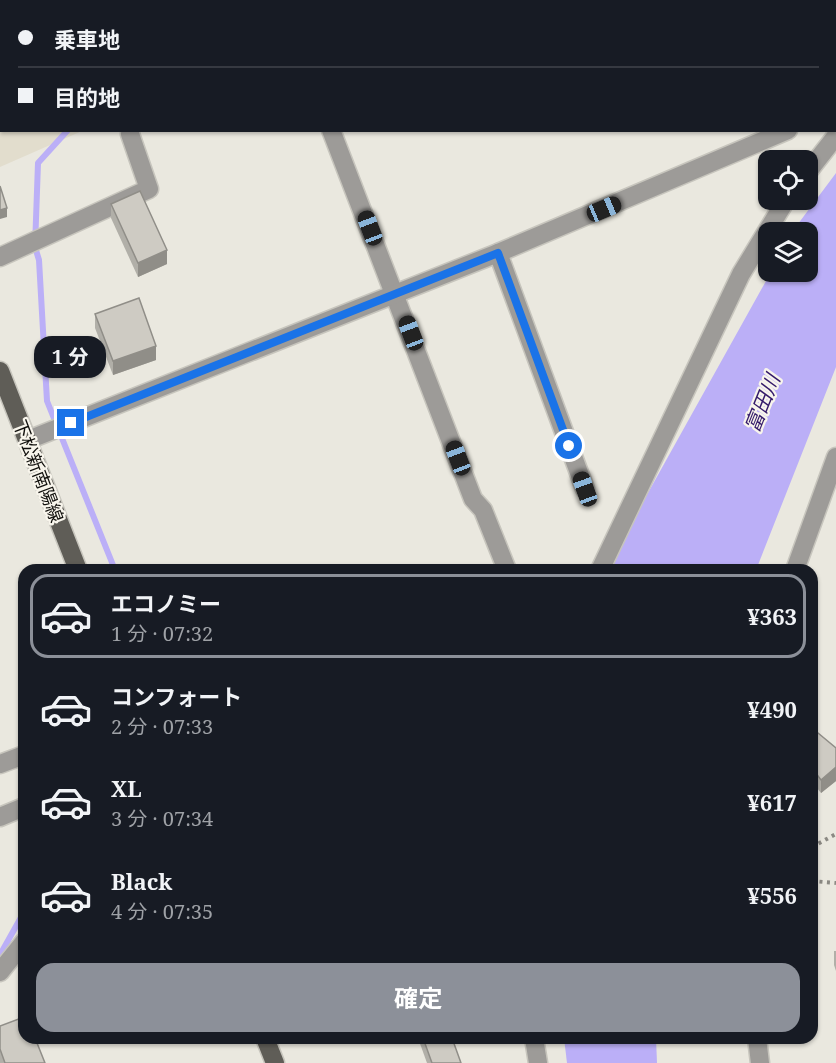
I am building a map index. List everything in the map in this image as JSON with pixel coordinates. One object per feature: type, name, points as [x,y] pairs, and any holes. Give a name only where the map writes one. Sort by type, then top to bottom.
[{"type":"main road","name":"下松新南陽線","points":[[0,371],[76,564]]},
{"type":"main road","points":[[267,1044],[275,1063]]},
{"type":"street","points":[[332,132],[473,499],[483,510],[505,564]]},
{"type":"street","points":[[28,440],[395,292],[498,253],[783,132]]},
{"type":"street","points":[[0,257],[149,189],[130,134]]},
{"type":"street","points":[[818,159],[836,136]]},
{"type":"street","points":[[603,564],[741,274],[780,210]]},
{"type":"street","points":[[498,253],[585,489]]},
{"type":"street","points":[[797,564],[836,457]]},
{"type":"street","points":[[0,764],[18,757]]},
{"type":"street","points":[[0,817],[18,810]]},
{"type":"street","points":[[0,972],[18,950]]},
{"type":"street","points":[[535,1044],[538,1063]]},
{"type":"street","points":[[758,1044],[760,1063]]},
{"type":"path","points":[[818,844],[836,834]]},
{"type":"path","points":[[818,881],[836,883]]},
{"type":"shaded area","points":[[0,132],[80,132],[0,167]]},
{"type":"water","name":"富田川","points":[[836,173],[836,367],[758,564],[608,564],[765,282],[818,282],[818,222],[799,222],[808,210],[818,210],[818,197]]},
{"type":"water","points":[[565,1044],[656,1044],[657,1063],[567,1063]]},
{"type":"building","points":[[0,186],[7,208],[0,210]]},
{"type":"building","points":[[140,191],[167,250],[138,263],[111,204]]},
{"type":"building","points":[[139,298],[156,346],[113,361],[95,314]]},
{"type":"building","points":[[818,733],[836,748],[836,767],[821,780],[818,776]]},
{"type":"building","points":[[18,1019],[18,1044],[37,1044],[45,1063],[5,1063],[0,1049],[0,1026]]},
{"type":"building","points":[[425,1044],[454,1044],[461,1063],[432,1063]]},
{"type":"waterway","points":[[66,132],[38,163],[35,247],[39,260],[47,401],[113,564]]},
{"type":"waterway","points":[[0,955],[18,923]]},
{"type":"route","points":[[71,423],[395,292],[498,253],[569,446]]}]
